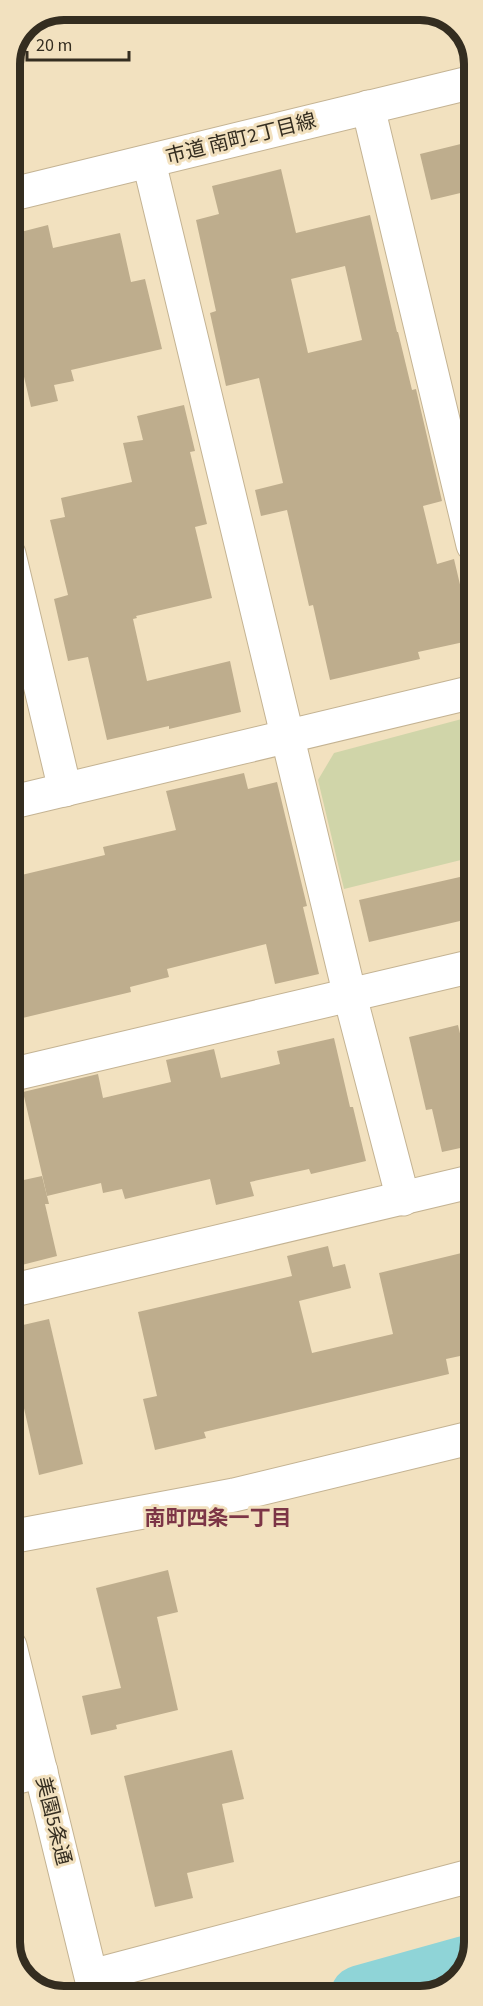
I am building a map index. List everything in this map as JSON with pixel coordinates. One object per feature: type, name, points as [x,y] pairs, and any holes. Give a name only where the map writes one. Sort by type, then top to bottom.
[{"type":"street","name":"市道 南町2丁目線","points":[[19,193],[464,84]]},
{"type":"street","points":[[368,107],[464,507]]},
{"type":"street","points":[[149,162],[350,996],[403,1198]]},
{"type":"street","points":[[19,596],[65,790]]},
{"type":"street","points":[[19,801],[464,694]]},
{"type":"street","points":[[19,1073],[464,968]]},
{"type":"street","points":[[19,1289],[464,1183]]},
{"type":"street","points":[[19,1535],[234,1495],[464,1439]]},
{"type":"street","name":"美園5条通","points":[[19,1723],[25,1775],[94,1986]]},
{"type":"street","points":[[94,1986],[464,1878]]},
{"type":"green space","points":[[464,718],[464,859],[344,889],[318,780],[334,753]]},
{"type":"building","points":[[464,143],[464,192],[431,200],[420,154]]},
{"type":"building","points":[[281,169],[296,233],[370,215],[397,332],[412,390],[416,389],[442,501],[423,506],[437,564],[454,559],[464,602],[464,642],[418,652],[420,659],[330,680],[313,605],[309,606],[287,510],[261,516],[255,490],[283,483],[259,378],[226,386],[210,313],[216,311],[196,220],[219,214],[212,186]],"holes":[[[345,266],[362,340],[308,353],[291,279]]]},
{"type":"building","points":[[48,225],[53,248],[120,233],[131,282],[145,279],[162,349],[71,370],[74,381],[54,385],[58,401],[31,407],[19,355],[19,232]]},
{"type":"building","points":[[184,405],[195,451],[190,452],[207,524],[195,527],[212,598],[136,616],[137,618],[133,619],[147,681],[230,661],[241,712],[169,729],[169,726],[107,740],[88,657],[68,661],[54,599],[68,595],[50,520],[65,517],[61,498],[132,482],[123,443],[143,440],[137,416]]},
{"type":"building","points":[[244,773],[248,789],[277,782],[307,906],[303,907],[319,974],[275,984],[266,944],[167,969],[169,977],[130,987],[131,992],[19,1019],[19,876],[105,855],[103,847],[176,830],[166,791]]},
{"type":"building","points":[[464,876],[464,920],[369,942],[359,900]]},
{"type":"building","points":[[458,1025],[464,1051],[464,1147],[442,1152],[432,1109],[426,1110],[409,1037]]},
{"type":"building","points":[[334,1038],[350,1107],[353,1107],[366,1161],[311,1174],[309,1169],[250,1182],[254,1196],[216,1205],[210,1179],[125,1199],[122,1189],[103,1193],[101,1183],[47,1196],[23,1092],[98,1074],[103,1098],[171,1082],[166,1060],[214,1049],[221,1078],[280,1064],[277,1051]]},
{"type":"building","points":[[42,1176],[49,1204],[45,1204],[57,1256],[19,1266],[19,1181]]},
{"type":"building","points":[[328,1246],[333,1267],[345,1264],[351,1288],[299,1301],[312,1353],[393,1334],[379,1273],[464,1252],[464,1355],[446,1359],[449,1374],[204,1432],[206,1438],[155,1450],[143,1399],[157,1396],[138,1312],[292,1276],[287,1256]]},
{"type":"building","points":[[49,1319],[83,1464],[39,1475],[19,1386],[19,1326]]},
{"type":"building","points":[[168,1570],[178,1612],[157,1617],[178,1710],[116,1725],[117,1729],[91,1735],[82,1696],[121,1688],[96,1588]]},
{"type":"building","points":[[232,1750],[244,1799],[222,1804],[234,1862],[187,1873],[193,1898],[155,1907],[124,1776]]},
{"type":"waterway","points":[[397,1986],[452,1971]]},
{"type":"district","name":"南町四条一丁目","points":[[218,1518]]}]
